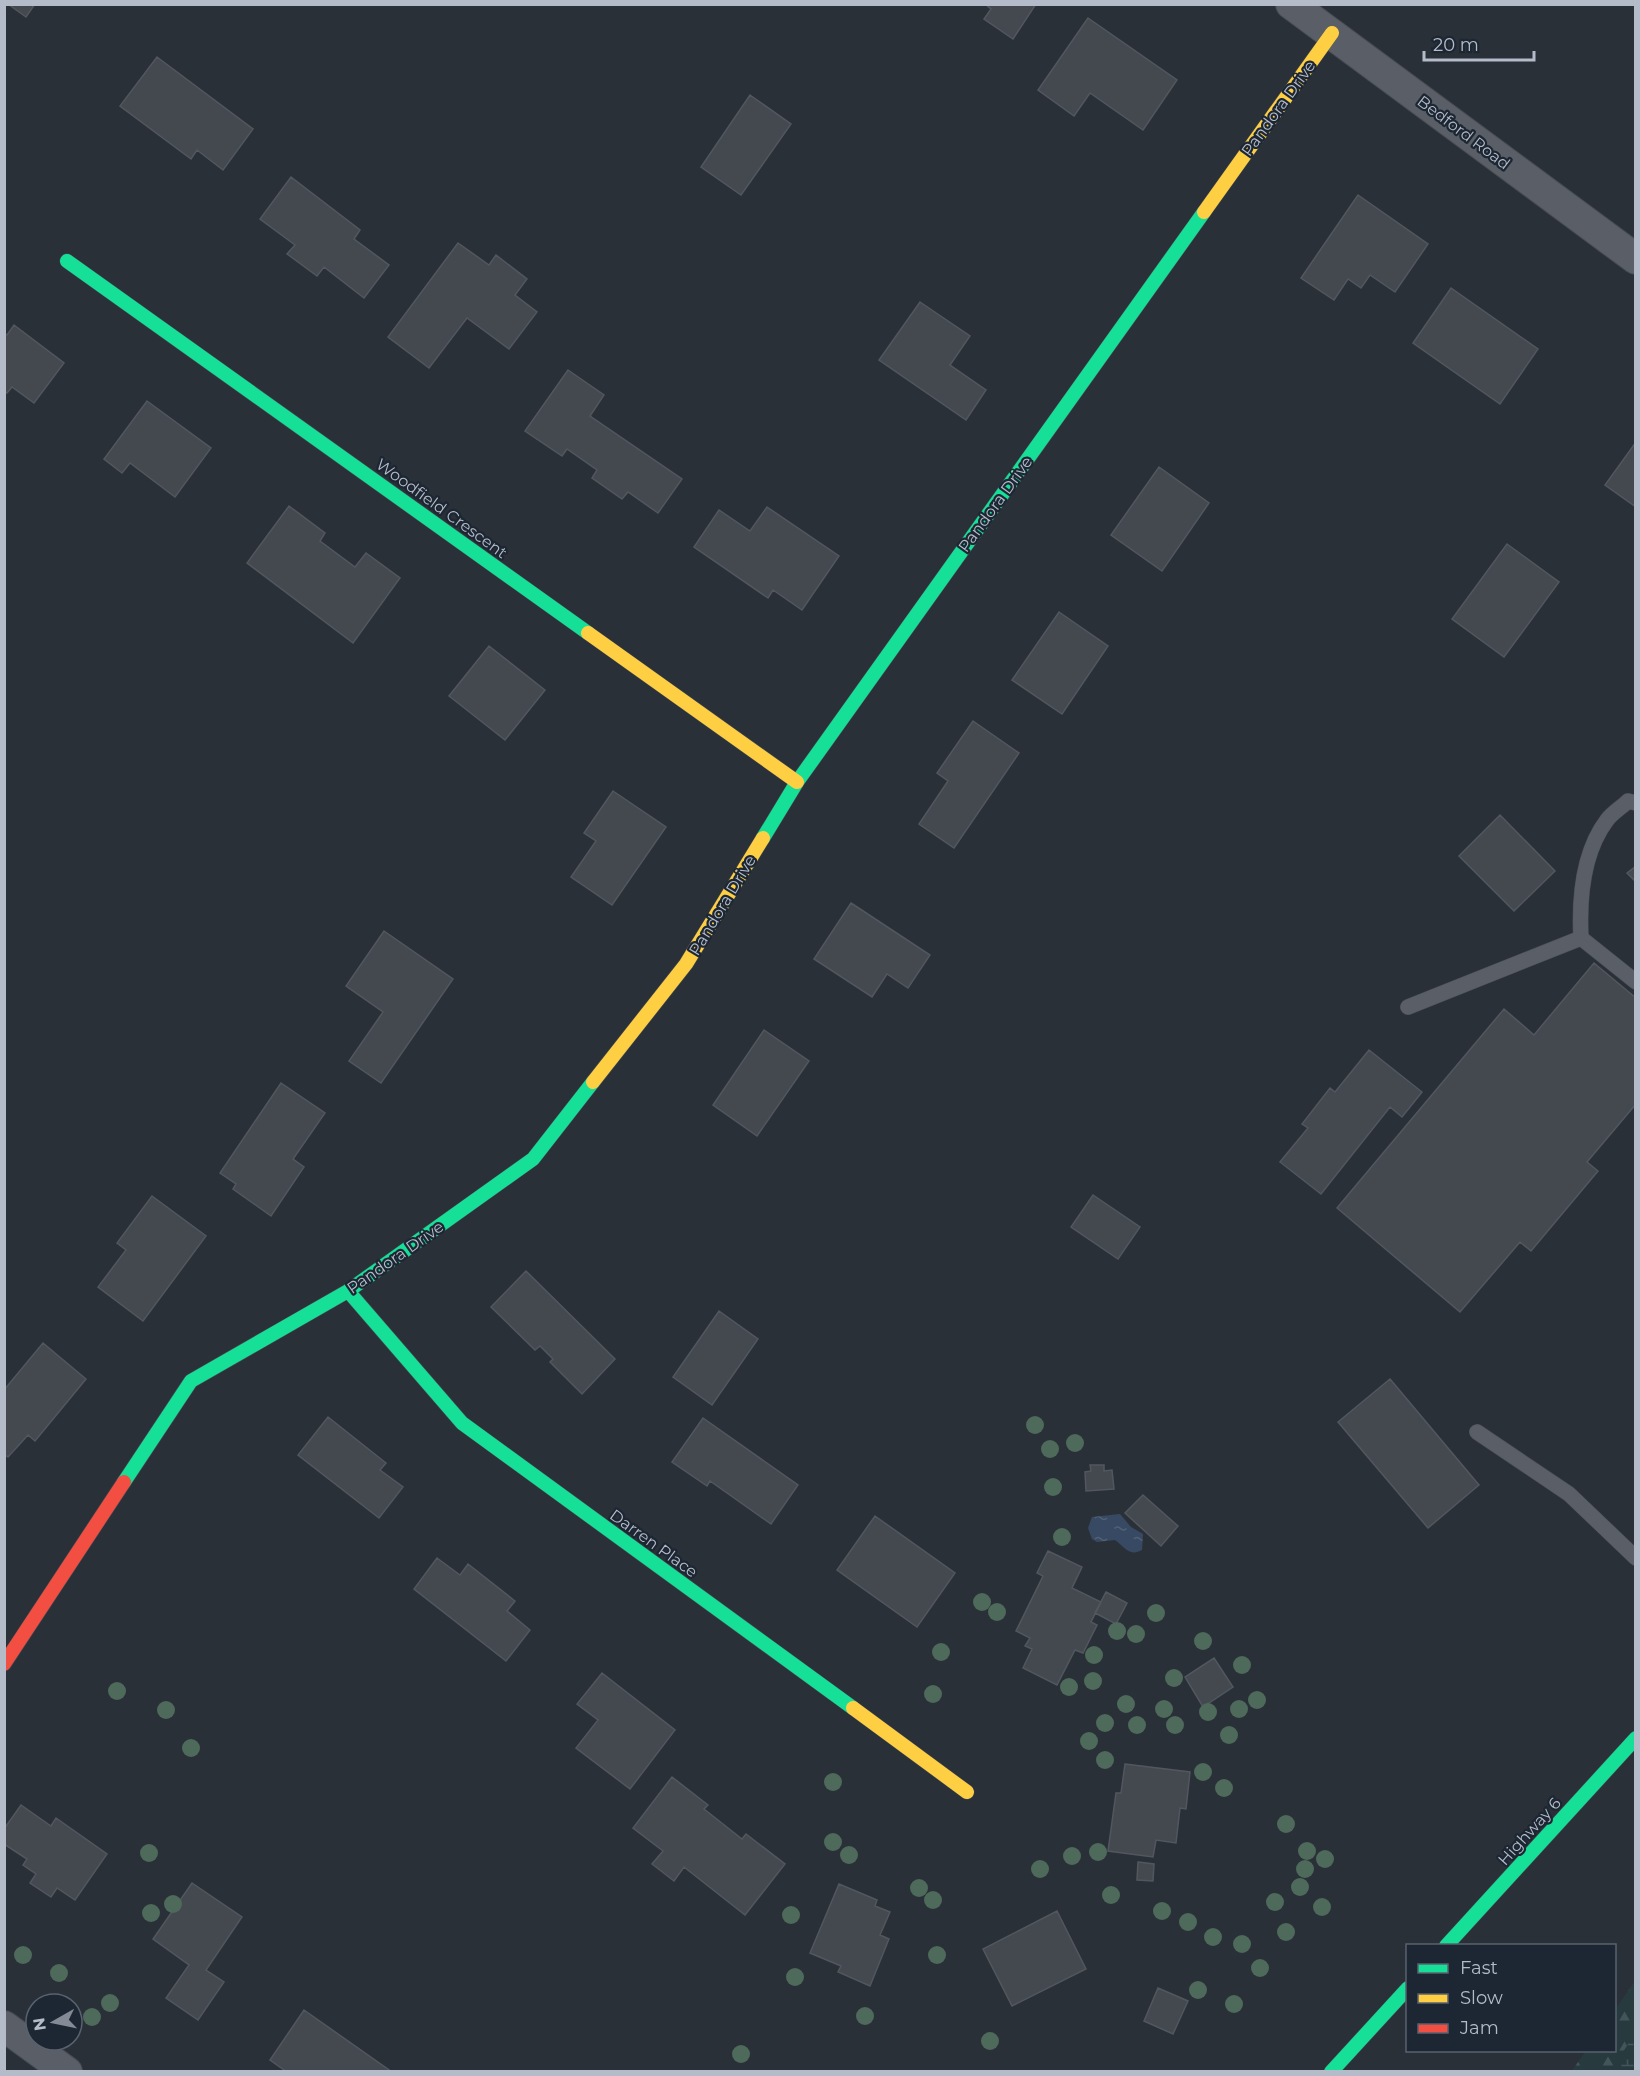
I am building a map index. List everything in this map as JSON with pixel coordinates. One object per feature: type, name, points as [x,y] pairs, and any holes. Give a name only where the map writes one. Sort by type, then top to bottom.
[{"type":"street","name":"Bedford Road","points":[[1291,4],[1635,259]]},
{"type":"street","name":"Pandora Drive","points":[[4,1664],[190,1381],[348,1291],[533,1159],[686,964],[797,782],[1332,33]]},
{"type":"street","name":"Woodfield Crescent","points":[[67,261],[797,782]]},
{"type":"street","name":"Darren Place","points":[[348,1291],[462,1423],[967,1792]]},
{"type":"street","name":"Highway 6","points":[[1448,1944],[1635,1738]]},
{"type":"street","points":[[1331,2072],[1406,1989]]},
{"type":"street","points":[[4,2026],[68,2072]]},
{"type":"lane","points":[[1635,803],[1628,801],[1607,819],[1592,849],[1579,899],[1581,938],[1635,982]]},
{"type":"lane","points":[[1408,1007],[1581,938]]},
{"type":"lane","points":[[1477,1432],[1569,1494],[1635,1558]]},
{"type":"green space","points":[[1635,1981],[1635,2071],[1571,2072],[1585,2052],[1616,2052],[1616,2009]]},
{"type":"green space","points":[[1635,2033],[1635,2071],[1611,2071]]},
{"type":"water","points":[[1120,1514],[1131,1527],[1143,1534],[1142,1550],[1130,1552],[1115,1540],[1097,1542],[1092,1539],[1088,1528],[1092,1517]]},
{"type":"building","points":[[8,4],[35,4],[26,17]]},
{"type":"building","points":[[985,4],[1036,4],[1013,39],[984,19],[991,9]]},
{"type":"building","points":[[1088,18],[1177,80],[1143,130],[1090,93],[1074,116],[1038,90]]},
{"type":"building","points":[[157,57],[253,129],[223,170],[197,150],[191,159],[120,106]]},
{"type":"building","points":[[750,95],[791,124],[741,195],[701,167]]},
{"type":"building","points":[[291,177],[360,230],[354,239],[389,265],[364,298],[324,267],[317,276],[287,254],[295,245],[260,219]]},
{"type":"building","points":[[1358,195],[1428,244],[1395,292],[1370,275],[1361,288],[1348,279],[1334,300],[1301,278]]},
{"type":"building","points":[[458,243],[489,265],[496,255],[527,279],[515,295],[537,312],[509,349],[467,318],[429,368],[388,337]]},
{"type":"building","points":[[1451,288],[1538,349],[1500,404],[1413,343]]},
{"type":"building","points":[[920,302],[970,336],[950,365],[986,390],[966,420],[879,360]]},
{"type":"building","points":[[14,325],[64,363],[34,403],[12,387],[7,393],[4,391],[4,333],[7,335]]},
{"type":"building","points":[[568,370],[604,395],[590,416],[682,479],[658,513],[628,492],[622,499],[592,478],[597,470],[567,449],[562,456],[525,431]]},
{"type":"building","points":[[147,401],[211,448],[175,497],[130,463],[122,473],[104,459]]},
{"type":"building","points":[[1636,442],[1636,507],[1605,485]]},
{"type":"building","points":[[1159,467],[1209,503],[1162,571],[1111,535]]},
{"type":"building","points":[[289,506],[325,533],[320,541],[355,567],[366,553],[400,578],[353,643],[247,563]]},
{"type":"building","points":[[767,507],[839,556],[802,610],[773,590],[768,598],[694,547],[719,510],[750,531]]},
{"type":"building","points":[[1507,544],[1559,582],[1504,657],[1452,619]]},
{"type":"building","points":[[1059,612],[1108,646],[1062,714],[1012,680]]},
{"type":"building","points":[[489,646],[545,690],[505,740],[449,696]]},
{"type":"building","points":[[973,721],[1019,753],[954,848],[919,824],[948,781],[937,773]]},
{"type":"building","points":[[613,791],[666,827],[612,905],[571,877],[596,841],[584,833]]},
{"type":"building","points":[[1500,815],[1555,871],[1514,911],[1459,856]]},
{"type":"building","points":[[1636,866],[1636,882],[1627,873]]},
{"type":"building","points":[[851,903],[930,955],[908,988],[887,974],[872,997],[814,959]]},
{"type":"building","points":[[384,931],[453,979],[381,1083],[349,1061],[383,1012],[346,986]]},
{"type":"building","points":[[1594,963],[1636,998],[1636,1104],[1587,1162],[1598,1171],[1531,1251],[1520,1242],[1460,1312],[1337,1208],[1504,1009],[1534,1035]]},
{"type":"building","points":[[764,1030],[809,1061],[757,1136],[713,1105]]},
{"type":"building","points":[[1369,1050],[1422,1092],[1402,1117],[1390,1107],[1321,1194],[1280,1162],[1308,1128],[1302,1124],[1330,1088],[1335,1092]]},
{"type":"building","points":[[281,1083],[325,1113],[293,1159],[304,1167],[271,1216],[233,1189],[236,1184],[220,1173]]},
{"type":"building","points":[[1093,1195],[1140,1227],[1118,1259],[1071,1227]]},
{"type":"building","points":[[152,1196],[206,1236],[143,1321],[98,1287],[126,1250],[117,1243]]},
{"type":"building","points":[[526,1271],[615,1359],[582,1394],[550,1362],[553,1359],[540,1346],[535,1350],[491,1307]]},
{"type":"building","points":[[719,1311],[758,1339],[712,1405],[673,1377]]},
{"type":"building","points":[[43,1343],[86,1379],[35,1441],[28,1435],[8,1457],[4,1454],[4,1390]]},
{"type":"building","points":[[1390,1379],[1479,1485],[1428,1528],[1338,1422]]},
{"type":"building","points":[[328,1417],[386,1463],[380,1470],[403,1487],[379,1518],[298,1455]]},
{"type":"building","points":[[703,1418],[798,1485],[771,1524],[710,1481],[707,1486],[672,1462]]},
{"type":"building","points":[[1090,1465],[1104,1465],[1104,1471],[1112,1470],[1114,1489],[1086,1491],[1085,1472],[1091,1471]]},
{"type":"building","points":[[1143,1495],[1178,1526],[1161,1546],[1125,1513]]},
{"type":"building","points":[[875,1516],[955,1573],[917,1627],[837,1570]]},
{"type":"building","points":[[1048,1551],[1082,1567],[1072,1588],[1101,1602],[1091,1622],[1097,1625],[1083,1653],[1075,1650],[1057,1685],[1023,1668],[1032,1649],[1025,1646],[1030,1638],[1016,1631],[1043,1576],[1037,1573]]},
{"type":"building","points":[[437,1558],[460,1575],[468,1564],[515,1601],[507,1611],[530,1630],[506,1661],[414,1589]]},
{"type":"building","points":[[1106,1592],[1127,1603],[1116,1624],[1095,1613]]},
{"type":"building","points":[[1214,1658],[1233,1687],[1203,1707],[1185,1677]]},
{"type":"building","points":[[602,1673],[675,1730],[630,1789],[576,1748],[598,1720],[577,1704]]},
{"type":"building","points":[[1125,1764],[1190,1772],[1186,1809],[1180,1808],[1176,1843],[1156,1840],[1153,1857],[1108,1851],[1116,1793],[1121,1793]]},
{"type":"building","points":[[672,1777],[708,1805],[704,1809],[742,1839],[746,1834],[785,1864],[745,1915],[684,1867],[674,1881],[652,1864],[663,1851],[633,1828]]},
{"type":"building","points":[[21,1805],[51,1826],[56,1818],[107,1854],[75,1900],[57,1888],[51,1897],[30,1883],[36,1874],[23,1865],[27,1859],[4,1844],[4,1829]]},
{"type":"building","points":[[1138,1862],[1154,1864],[1153,1881],[1137,1880]]},
{"type":"building","points":[[192,1883],[242,1917],[206,1970],[224,1982],[198,2020],[166,1998],[189,1965],[153,1939]]},
{"type":"building","points":[[839,1884],[877,1900],[875,1906],[890,1912],[880,1935],[889,1939],[870,1986],[838,1972],[841,1966],[810,1953]]},
{"type":"building","points":[[1057,1911],[1086,1969],[1012,2006],[983,1949]]},
{"type":"building","points":[[1158,1988],[1188,2001],[1173,2034],[1144,2021]]},
{"type":"building","points":[[304,2010],[392,2072],[287,2072],[270,2060]]},
{"type":"traffic: fast","points":[[763,838],[797,782],[1204,212]]},
{"type":"traffic: fast","points":[[67,261],[588,633]]},
{"type":"traffic: fast","points":[[124,1482],[191,1381],[348,1291],[533,1159],[593,1082]]},
{"type":"traffic: fast","points":[[348,1291],[462,1423],[853,1708]]},
{"type":"traffic: fast","points":[[1448,1944],[1636,1738]]},
{"type":"traffic: fast","points":[[1331,2072],[1406,1990]]},
{"type":"traffic: slow","points":[[1204,212],[1332,33]]},
{"type":"traffic: slow","points":[[588,633],[797,782]]},
{"type":"traffic: slow","points":[[593,1082],[686,964],[763,838]]},
{"type":"traffic: slow","points":[[853,1708],[967,1792]]},
{"type":"traffic: jam","points":[[4,1664],[124,1482]]}]
